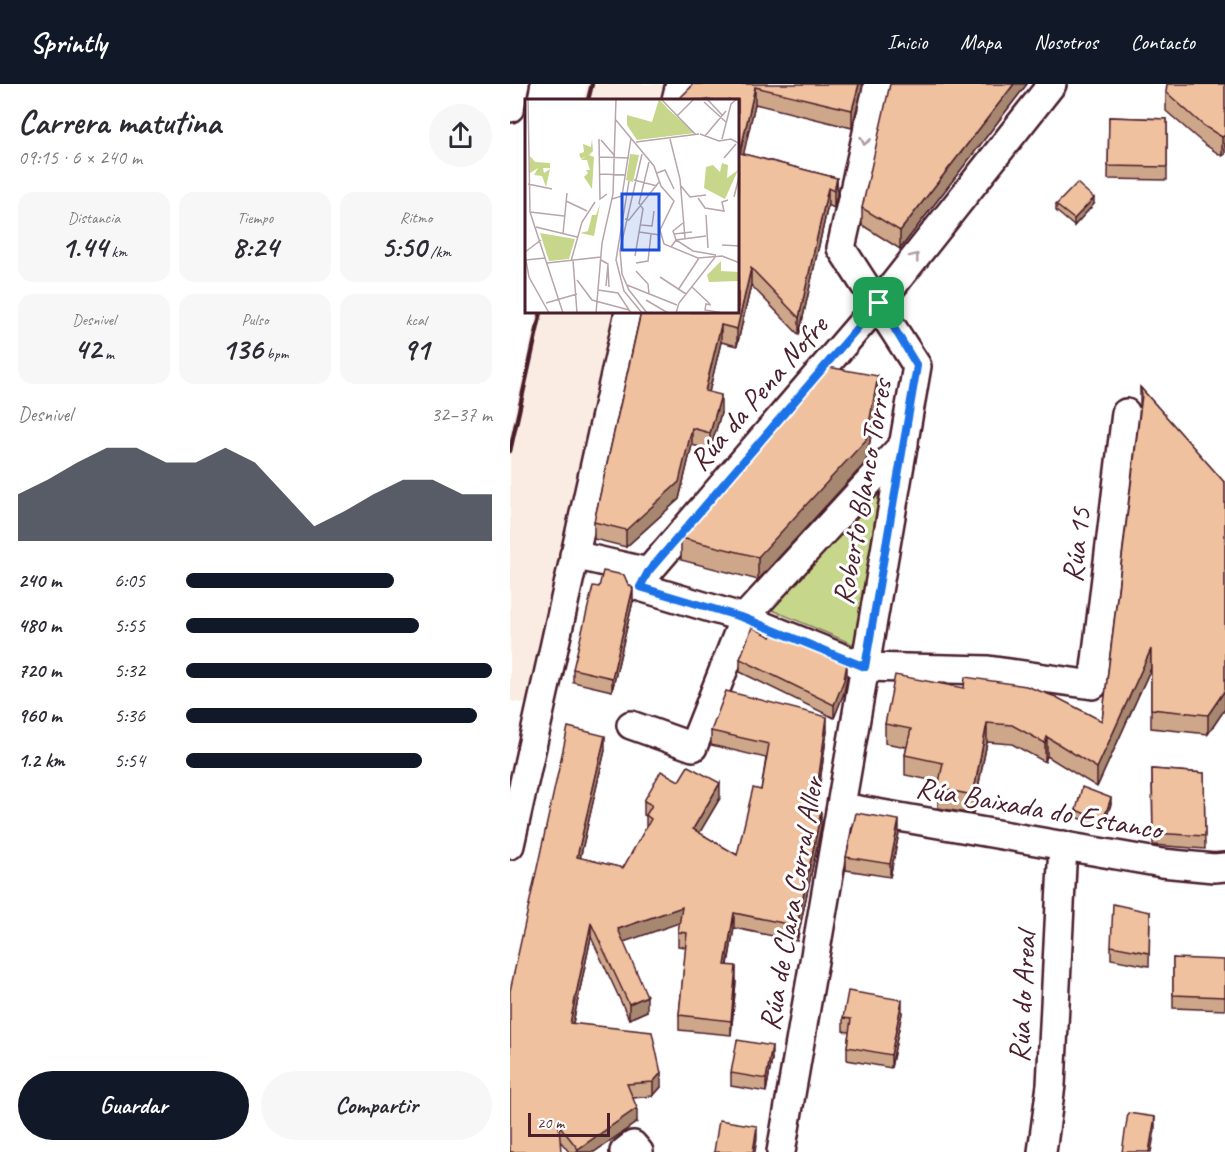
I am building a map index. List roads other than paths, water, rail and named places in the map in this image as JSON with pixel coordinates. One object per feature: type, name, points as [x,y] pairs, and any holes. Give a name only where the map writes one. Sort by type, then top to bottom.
[{"type":"street","points":[[510,108],[515,84]]},
{"type":"street","points":[[676,99],[680,84]]},
{"type":"street","name":"Roberto Blanco Torres","points":[[865,667],[917,366],[879,303],[841,248],[878,84]]},
{"type":"street","name":"Rúa da Pena Nofre","points":[[648,572],[879,303],[1052,84]]},
{"type":"street","points":[[510,845],[629,314]]},
{"type":"street","name":"Rúa 15","points":[[865,667],[988,670],[1093,685],[1126,413]]},
{"type":"street","points":[[631,725],[693,747],[744,618],[904,444]]},
{"type":"street","points":[[574,555],[648,572],[640,587],[744,618],[865,667]]},
{"type":"street","name":"Rúa de Clara Corral Aller","points":[[781,1152],[865,667]]},
{"type":"street","name":"Rúa Baixada do Estanco","points":[[842,807],[1162,863],[1225,867]]},
{"type":"street","name":"Rúa do Areal","points":[[1042,1152],[1051,1085],[1063,845]]},
{"type":"street","points":[[624,1152],[633,1145],[639,1152]]},
{"type":"railway","points":[[588,99],[592,84]]},
{"type":"railway","points":[[510,451],[541,314]]}]
